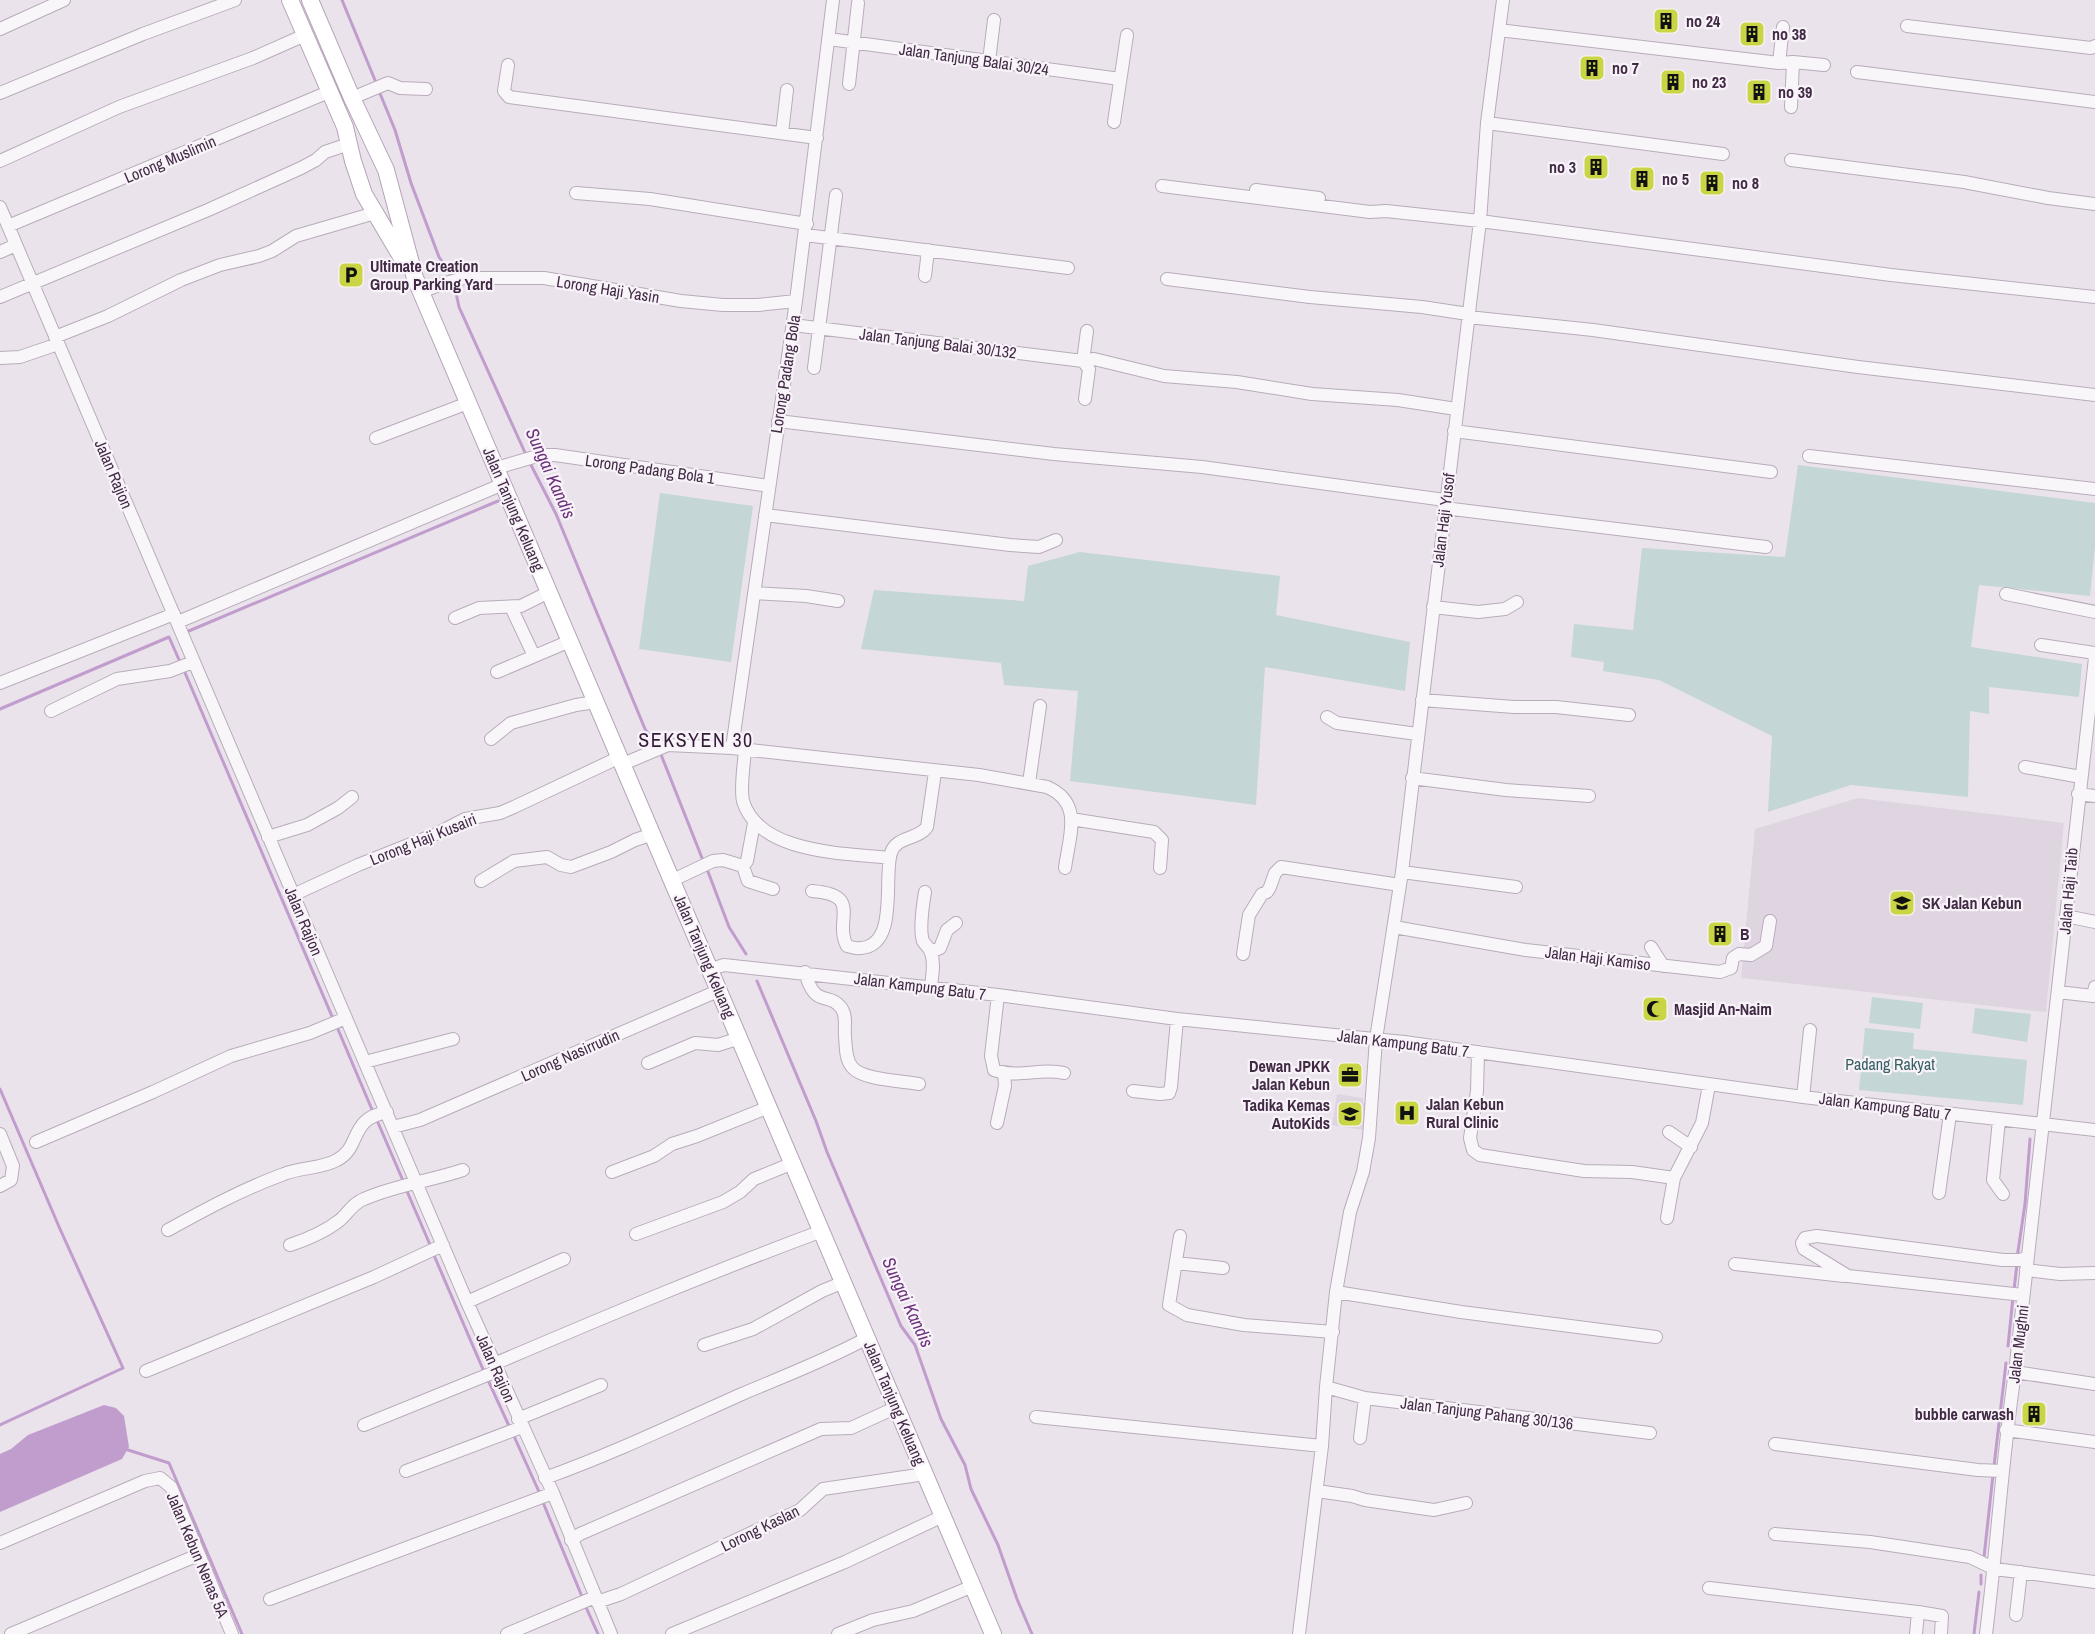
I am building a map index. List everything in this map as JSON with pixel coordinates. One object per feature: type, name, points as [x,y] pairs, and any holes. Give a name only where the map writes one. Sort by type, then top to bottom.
[{"type":"main road","name":"Jalan Tanjung Keluang","points":[[290,0],[345,127],[364,194],[418,285]]},
{"type":"main road","name":"Jalan Tanjung Keluang","points":[[310,0],[359,95],[369,134],[386,170],[418,285],[770,1107],[787,1165],[822,1231],[844,1282],[867,1338],[890,1410],[934,1520],[973,1586],[993,1634]]},
{"type":"main road","points":[[349,144],[357,154],[365,178],[369,183],[378,183],[382,178],[369,134]]},
{"type":"street","points":[[0,29],[64,0]]},
{"type":"street","points":[[0,93],[143,34],[235,0]]},
{"type":"street","name":"Lorong Padang Bola","points":[[732,748],[806,229],[833,0]]},
{"type":"street","name":"Jalan Haji Yusof","points":[[1299,1634],[1322,1446],[1336,1292],[1350,1212],[1363,1172],[1376,1039],[1402,872],[1480,221],[1487,123],[1503,0]]},
{"type":"street","points":[[849,84],[858,3]]},
{"type":"street","points":[[989,61],[994,20]]},
{"type":"street","points":[[1907,26],[2009,40],[2091,48],[2095,46]]},
{"type":"street","points":[[1779,63],[1782,27]]},
{"type":"street","points":[[1499,30],[1779,63],[1824,65]]},
{"type":"street","points":[[0,161],[119,107],[253,58],[305,35]]},
{"type":"street","points":[[1114,122],[1127,35]]},
{"type":"street","name":"Jalan Tanjung Balai 30/24","points":[[829,39],[1120,79]]},
{"type":"street","points":[[1791,107],[1793,62]]},
{"type":"street","points":[[508,65],[504,91],[509,97],[817,138]]},
{"type":"street","points":[[1857,72],[2095,102]]},
{"type":"street","points":[[359,95],[388,83],[400,88],[426,89]]},
{"type":"street","points":[[782,133],[787,90]]},
{"type":"street","name":"Lorong Muslimin","points":[[8,226],[331,91]]},
{"type":"street","points":[[1487,123],[1723,154]]},
{"type":"street","points":[[0,297],[208,210],[301,168],[325,152],[349,144]]},
{"type":"street","points":[[1791,160],[1964,182],[2048,198],[2095,204]]},
{"type":"street","points":[[1186,181],[1365,204],[1386,211]]},
{"type":"street","points":[[1162,186],[1370,212],[1386,211],[1480,221],[1891,275],[2095,297]]},
{"type":"street","points":[[576,193],[650,200],[806,229],[831,238],[1068,268]]},
{"type":"street","points":[[814,368],[836,195]]},
{"type":"street","name":"Jalan Rajion","points":[[0,207],[30,286],[56,341],[268,837],[295,893],[343,1019],[365,1062],[385,1112],[399,1125],[413,1182],[436,1249],[474,1299],[491,1372],[520,1423],[545,1478],[545,1496],[576,1537],[593,1600],[611,1634]]},
{"type":"street","points":[[0,358],[20,357],[181,280],[220,265],[259,256],[296,236],[375,213]]},
{"type":"street","points":[[0,252],[16,245]]},
{"type":"street","points":[[925,276],[928,250]]},
{"type":"street","name":"Lorong Haji Yasin","points":[[418,285],[442,284],[464,279],[544,278],[681,301],[723,305],[758,305],[796,301]]},
{"type":"street","points":[[1167,279],[1310,297],[1422,307],[1468,316],[1593,330],[1858,367],[2095,395]]},
{"type":"street","name":"Jalan Tanjung Balai 30/132","points":[[793,325],[1083,361],[1094,359],[1164,376],[1237,382],[1312,394],[1398,400],[1456,409]]},
{"type":"street","points":[[1085,399],[1089,369],[1083,361],[1088,331]]},
{"type":"street","points":[[376,438],[468,403]]},
{"type":"street","points":[[778,421],[1054,454],[1202,467],[1445,504],[1766,547]]},
{"type":"street","points":[[1454,431],[1771,472]]},
{"type":"street","name":"Lorong Padang Bola 1","points":[[496,468],[541,455],[555,455],[769,486]]},
{"type":"street","points":[[1809,456],[2095,489]]},
{"type":"street","points":[[0,683],[148,625],[177,625],[503,484]]},
{"type":"street","points":[[765,515],[1010,545],[1039,546],[1056,540]]},
{"type":"street","points":[[455,618],[479,608],[521,606],[549,592]]},
{"type":"street","points":[[754,593],[806,596],[838,601]]},
{"type":"street","points":[[2006,594],[2095,612]]},
{"type":"street","points":[[1433,607],[1478,612],[1506,609],[1516,602]]},
{"type":"street","points":[[511,607],[534,656]]},
{"type":"street","points":[[497,672],[570,641]]},
{"type":"street","points":[[2042,645],[2095,653]]},
{"type":"street","name":"Jalan Haji Taib","points":[[2043,1125],[2078,794],[2095,658]]},
{"type":"street","points":[[51,711],[117,679],[170,671],[192,662]]},
{"type":"street","points":[[1422,700],[1514,707],[1556,707],[1629,715]]},
{"type":"street","points":[[491,739],[511,723],[576,705],[596,702]]},
{"type":"street","points":[[1029,783],[1040,706]]},
{"type":"street","points":[[1327,717],[1337,723],[1417,734]]},
{"type":"street","name":"Lorong Haji Kusairi","points":[[295,893],[436,834],[465,819],[500,813],[621,760],[643,755],[668,745],[732,748]]},
{"type":"street","points":[[732,748],[979,775],[1029,783],[1057,791],[1066,799],[1071,810],[1065,868]]},
{"type":"street","points":[[745,750],[742,797],[754,823],[747,861],[743,866],[745,876],[748,881],[773,889]]},
{"type":"street","points":[[2025,767],[2081,777]]},
{"type":"street","points":[[812,891],[827,892],[842,902],[845,907],[843,937],[847,946],[861,948],[876,942],[885,927],[891,851],[901,840],[919,835],[927,827],[935,772]]},
{"type":"street","points":[[1412,778],[1506,790],[1589,796]]},
{"type":"street","points":[[2078,794],[2095,796]]},
{"type":"street","points":[[268,837],[308,825],[352,797]]},
{"type":"street","points":[[1071,819],[1154,832],[1162,840],[1160,868]]},
{"type":"street","points":[[754,823],[807,849],[890,858]]},
{"type":"street","points":[[481,881],[514,861],[547,857],[561,865],[571,867],[653,834]]},
{"type":"street","points":[[673,880],[713,861],[723,860],[743,866]]},
{"type":"street","points":[[1243,954],[1249,915],[1262,894],[1267,892],[1275,873],[1281,867],[1400,885]]},
{"type":"street","points":[[1402,872],[1516,887]]},
{"type":"street","points":[[925,892],[922,909],[923,936],[931,951],[933,964],[931,987]]},
{"type":"street","points":[[2066,916],[2095,922]]},
{"type":"street","name":"Jalan Haji Kamiso","points":[[1394,927],[1526,950],[1720,972],[1731,968],[1733,958],[1739,954],[1751,955],[1766,946],[1770,921]]},
{"type":"street","points":[[931,951],[940,948],[947,930],[957,923]]},
{"type":"street","points":[[1651,947],[1663,966]]},
{"type":"street","name":"Jalan Kampung Batu 7","points":[[711,969],[724,965],[805,972],[998,994],[1177,1019],[1376,1039],[1478,1052],[1803,1097],[2095,1130]]},
{"type":"street","points":[[805,972],[809,987],[817,996],[838,1004],[843,1011],[848,1058],[852,1068],[860,1075],[919,1084]]},
{"type":"street","points":[[2058,992],[2093,996],[2095,987]]},
{"type":"street","name":"Lorong Nasirrudin","points":[[399,1125],[420,1120],[720,990]]},
{"type":"street","points":[[998,994],[991,1056],[994,1070],[1020,1075],[1054,1071],[1064,1073]]},
{"type":"street","points":[[36,1142],[231,1056],[328,1027],[343,1019]]},
{"type":"street","points":[[1133,1091],[1169,1093],[1177,1019]]},
{"type":"street","points":[[1803,1097],[1810,1030]]},
{"type":"street","points":[[648,1064],[695,1043],[718,1046],[740,1038]]},
{"type":"street","points":[[365,1062],[453,1039]]},
{"type":"street","points":[[1478,1052],[1477,1091],[1470,1138],[1473,1150],[1480,1155],[1584,1171],[1632,1172],[1674,1178]]},
{"type":"street","points":[[997,1122],[1005,1086],[1004,1073]]},
{"type":"street","points":[[1667,1218],[1674,1178],[1702,1123],[1709,1085]]},
{"type":"street","points":[[612,1172],[654,1156],[672,1144],[770,1107]]},
{"type":"street","points":[[168,1230],[238,1192],[287,1172],[331,1163],[345,1156],[357,1129],[370,1118],[385,1112]]},
{"type":"street","points":[[1939,1193],[1950,1114]]},
{"type":"street","points":[[1999,1120],[1993,1180],[2003,1194]]},
{"type":"street","name":"Jalan Mughni","points":[[1986,1634],[1995,1569],[2006,1430],[2015,1372],[2022,1262],[2043,1125]]},
{"type":"street","points":[[1669,1132],[1690,1147]]},
{"type":"street","points":[[0,1134],[14,1166],[10,1180],[2,1185]]},
{"type":"street","points":[[636,1233],[723,1202],[740,1192],[754,1179],[787,1165]]},
{"type":"street","points":[[290,1245],[328,1229],[363,1199],[413,1182],[439,1178],[463,1170]]},
{"type":"street","points":[[364,1425],[491,1372],[612,1313],[822,1231]]},
{"type":"street","points":[[1180,1236],[1169,1305],[1187,1315],[1244,1325],[1333,1332]]},
{"type":"street","points":[[1848,1276],[1804,1249],[1802,1243],[1805,1238],[1818,1236],[2022,1262],[2060,1274],[2095,1273]]},
{"type":"street","points":[[146,1371],[436,1249]]},
{"type":"street","points":[[474,1299],[564,1259]]},
{"type":"street","points":[[1176,1263],[1223,1268]]},
{"type":"street","points":[[1735,1264],[2021,1295]]},
{"type":"street","points":[[704,1345],[753,1329],[822,1291],[844,1282]]},
{"type":"street","points":[[1336,1292],[1461,1312],[1656,1337]]},
{"type":"street","points":[[545,1478],[592,1461],[836,1355],[867,1338]]},
{"type":"street","name":"Jalan Mughni","points":[[2015,1372],[2095,1384]]},
{"type":"street","points":[[406,1471],[520,1423],[601,1385]]},
{"type":"street","name":"Jalan Tanjung Pahang 30/136","points":[[1326,1387],[1365,1398],[1650,1433]]},
{"type":"street","points":[[1360,1438],[1365,1398]]},
{"type":"street","points":[[576,1537],[821,1430],[851,1428],[890,1410]]},
{"type":"street","points":[[1036,1417],[1322,1446]]},
{"type":"street","points":[[2006,1430],[2095,1442]]},
{"type":"street","points":[[1775,1444],[1978,1470],[2002,1471]]},
{"type":"street","name":"Lorong Kaslan","points":[[507,1634],[593,1600],[621,1594],[800,1510],[823,1489],[916,1475]]},
{"type":"street","name":"Jalan Kebun Nenas 5A","points":[[0,1543],[145,1480],[160,1478],[171,1487],[232,1634]]},
{"type":"street","points":[[1317,1491],[1434,1510],[1466,1503]]},
{"type":"street","points":[[270,1599],[545,1496]]},
{"type":"street","points":[[672,1634],[845,1562],[934,1520]]},
{"type":"street","points":[[1775,1534],[1870,1542],[1970,1557],[1995,1569],[2095,1582]]},
{"type":"street","points":[[10,1634],[198,1555]]},
{"type":"street","points":[[2016,1616],[2022,1572]]},
{"type":"street","points":[[838,1634],[873,1620],[913,1611],[973,1586]]},
{"type":"street","points":[[1709,1588],[1942,1616],[1941,1634]]},
{"type":"street","points":[[1916,1633],[1918,1612]]},
{"type":"shaded area","name":"SK Jalan Kebun","points":[[1858,798],[2064,823],[2046,1012],[1741,978],[1755,829]]},
{"type":"shaded area","name":"Tadika Kemas AutoKids","points":[[1337,1094],[1363,1098],[1363,1102],[1367,1103],[1363,1130],[1332,1125]]},
{"type":"shaded area","points":[[104,1405],[116,1408],[124,1416],[129,1447],[122,1459],[0,1512],[0,1454],[11,1449],[28,1435]]},
{"type":"green space","points":[[1798,465],[2095,503],[2095,546],[2090,596],[1979,585],[1971,647],[2082,664],[2079,697],[1989,687],[1989,714],[1970,711],[1968,797],[1851,785],[1768,812],[1772,736],[1659,680],[1603,671],[1604,662],[1571,657],[1574,624],[1633,630],[1642,548],[1785,557]]},
{"type":"green space","points":[[660,493],[753,506],[731,662],[639,649]]},
{"type":"green space","points":[[1080,552],[1280,576],[1276,615],[1410,642],[1405,691],[1265,667],[1256,805],[1070,781],[1078,691],[1004,685],[1001,663],[861,649],[874,590],[1024,601],[1028,566]]},
{"type":"green space","name":"Padang Rakyat","points":[[1872,997],[1923,1003],[1920,1029],[1869,1023]]},
{"type":"green space","name":"Padang Rakyat","points":[[1975,1008],[2031,1014],[2027,1042],[1972,1033]]},
{"type":"green space","name":"Padang Rakyat","points":[[1865,1028],[1914,1033],[1913,1049],[2027,1060],[2023,1105],[1859,1090]]},
{"type":"waterway","name":"Sungai Kandis","points":[[342,0],[377,85]]},
{"type":"waterway","name":"Sungai Kandis","points":[[379,91],[439,257],[452,277]]},
{"type":"waterway","name":"Sungai Kandis","points":[[454,283],[459,307],[527,457]]},
{"type":"waterway","name":"Sungai Kandis","points":[[530,463],[556,514],[645,729],[657,746]]},
{"type":"waterway","points":[[184,633],[498,501]]},
{"type":"waterway","points":[[0,709],[169,637],[180,662]]},
{"type":"waterway","points":[[183,668],[334,1021]]},
{"type":"waterway","name":"Sungai Kandis","points":[[660,752],[704,863]]},
{"type":"waterway","name":"Sungai Kandis","points":[[707,869],[729,927],[746,954]]},
{"type":"waterway","name":"Sungai Kandis","points":[[757,981],[901,1326],[915,1345],[941,1419],[965,1465],[971,1489],[998,1545],[1032,1634]]},
{"type":"waterway","points":[[337,1027],[373,1112]]},
{"type":"waterway","points":[[0,1089],[123,1368],[0,1425]]},
{"type":"waterway","points":[[376,1118],[404,1183]]},
{"type":"waterway","points":[[2017,1258],[2025,1204],[2030,1139]]},
{"type":"waterway","points":[[406,1189],[431,1247]]},
{"type":"waterway","points":[[433,1253],[485,1374]]},
{"type":"waterway","points":[[2014,1290],[2017,1264]]},
{"type":"waterway","points":[[2008,1346],[2013,1297]]},
{"type":"waterway","points":[[1994,1466],[2006,1363]]},
{"type":"waterway","points":[[488,1380],[510,1428]]},
{"type":"waterway","points":[[513,1434],[540,1494]]},
{"type":"waterway","points":[[125,1449],[169,1463],[242,1634]]},
{"type":"waterway","points":[[1984,1557],[1993,1475]]},
{"type":"waterway","points":[[542,1500],[583,1599]]},
{"type":"waterway","points":[[1981,1575],[1981,1584]]},
{"type":"waterway","points":[[1974,1634],[1979,1592]]},
{"type":"waterway","points":[[585,1605],[598,1634]]},
{"type":"place","name":"no 24","points":[[1666,21]]},
{"type":"place","name":"no 38","points":[[1752,34]]},
{"type":"place","name":"no 7","points":[[1592,68]]},
{"type":"place","name":"no 23","points":[[1673,82]]},
{"type":"place","name":"no 39","points":[[1759,92]]},
{"type":"place","name":"no 3","points":[[1596,167]]},
{"type":"place","name":"no 5","points":[[1642,179]]},
{"type":"place","name":"no 8","points":[[1712,183]]},
{"type":"place","name":"Ultimate Creation Group Parking Yard","points":[[351,275]]},
{"type":"place","name":"SK Jalan Kebun","points":[[1902,903]]},
{"type":"place","name":"B","points":[[1720,934]]},
{"type":"place","name":"Masjid An-Naim","points":[[1655,1009]]},
{"type":"place","name":"Dewan JPKK Jalan Kebun","points":[[1350,1075]]},
{"type":"place","name":"Jalan Kebun Rural Clinic","points":[[1407,1113]]},
{"type":"place","name":"Tadika Kemas AutoKids","points":[[1350,1114]]},
{"type":"place","name":"bubble carwash","points":[[2034,1414]]},
{"type":"district","name":"SEKSYEN 30","points":[[696,739]]}]
